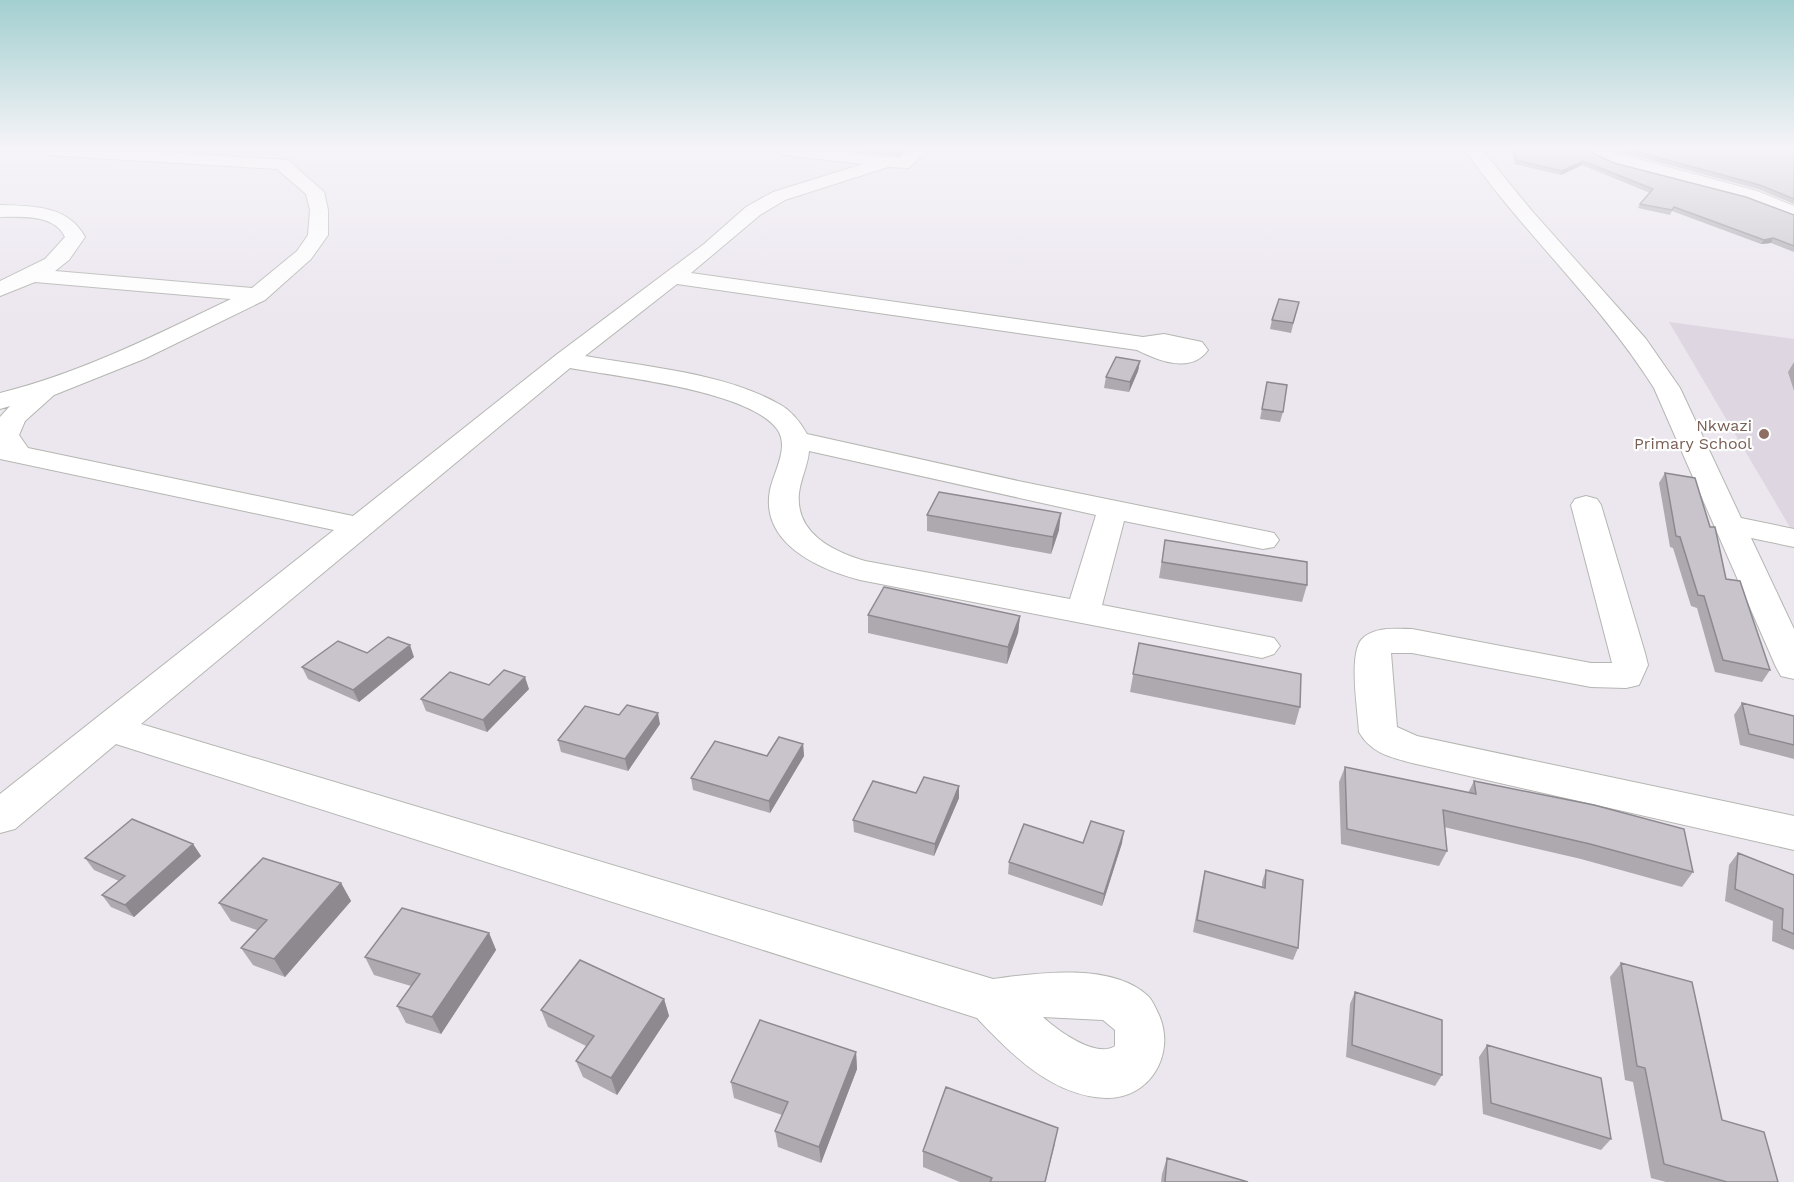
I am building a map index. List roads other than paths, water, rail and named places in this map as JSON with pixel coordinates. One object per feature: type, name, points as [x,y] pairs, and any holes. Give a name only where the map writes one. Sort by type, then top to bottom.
[{"type":"street","points":[[0,401],[47,389],[135,354],[257,295],[304,255],[318,235],[318,205]]},
{"type":"street","points":[[0,817],[565,360],[761,205]]},
{"type":"street","points":[[1517,205],[1638,344],[1667,388],[1794,667]]},
{"type":"street","points":[[1775,205],[1794,213]]},
{"type":"street","points":[[0,211],[44,215],[62,220],[72,228],[75,237],[69,249],[55,261],[32,275],[0,289]]},
{"type":"street","points":[[32,275],[257,295]]},
{"type":"street","points":[[673,277],[1143,344]]},
{"type":"street","points":[[565,360],[722,389],[749,397],[769,408],[786,422],[797,440],[784,501],[788,520],[810,550],[831,561],[861,570],[1262,646]]},
{"type":"street","points":[[47,389],[13,417],[5,435],[9,453],[359,526]]},
{"type":"street","points":[[797,440],[1112,510],[1263,540]]},
{"type":"street","points":[[1586,505],[1630,665],[1626,676],[1612,678],[1591,675],[1412,641],[1384,641],[1375,646],[1372,656],[1378,732],[1385,739],[1412,749],[1794,833]]},
{"type":"street","points":[[1083,611],[1112,510]]},
{"type":"street","points":[[1728,524],[1794,538]]},
{"type":"street","points":[[110,728],[993,1001]]},
{"type":"place","name":"Nkwazi Primary School","points":[[1764,434]]}]
